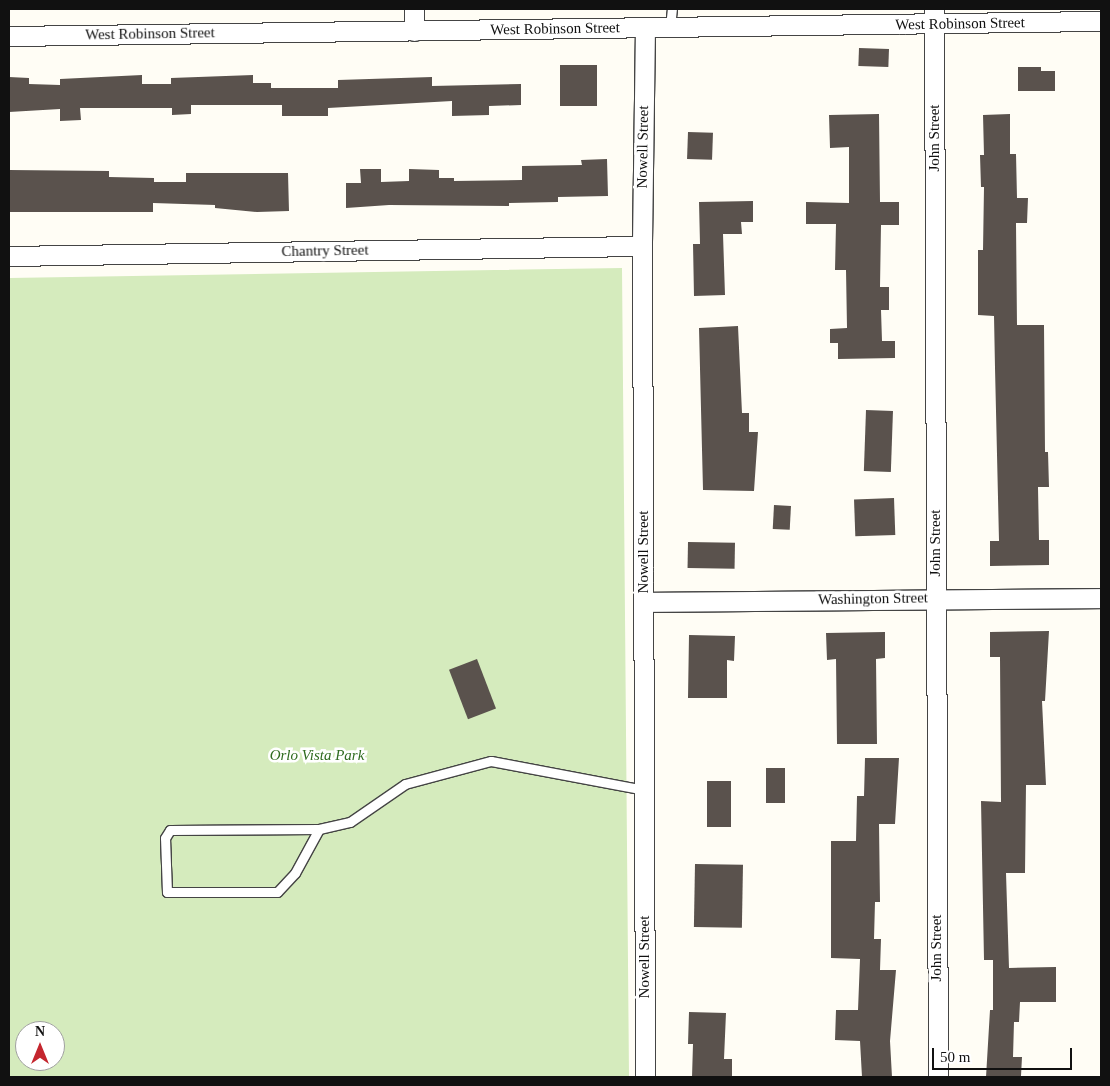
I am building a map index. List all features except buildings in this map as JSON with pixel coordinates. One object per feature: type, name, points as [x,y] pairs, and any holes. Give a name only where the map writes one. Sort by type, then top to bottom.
[{"type":"street","points":[[414,9],[414,31]]},
{"type":"street","name":"West Robinson Street","points":[[9,36],[645,28],[671,18],[934,17],[1101,21]]},
{"type":"street","name":"John Street","points":[[934,17],[938,1077]]},
{"type":"street","name":"Nowell Street","points":[[645,28],[642,246],[645,602],[645,1077]]},
{"type":"street","name":"Chantry Street","points":[[9,256],[642,246]]},
{"type":"street","name":"Washington Street","points":[[645,602],[1101,598]]},
{"type":"lane","points":[[319,829],[294,873],[277,892],[167,892],[165,838],[170,830],[319,829],[350,822],[405,784],[491,761],[645,790]]},
{"type":"green space","name":"Orlo Vista Park","points":[[622,268],[629,1077],[9,1077],[9,278]]}]
